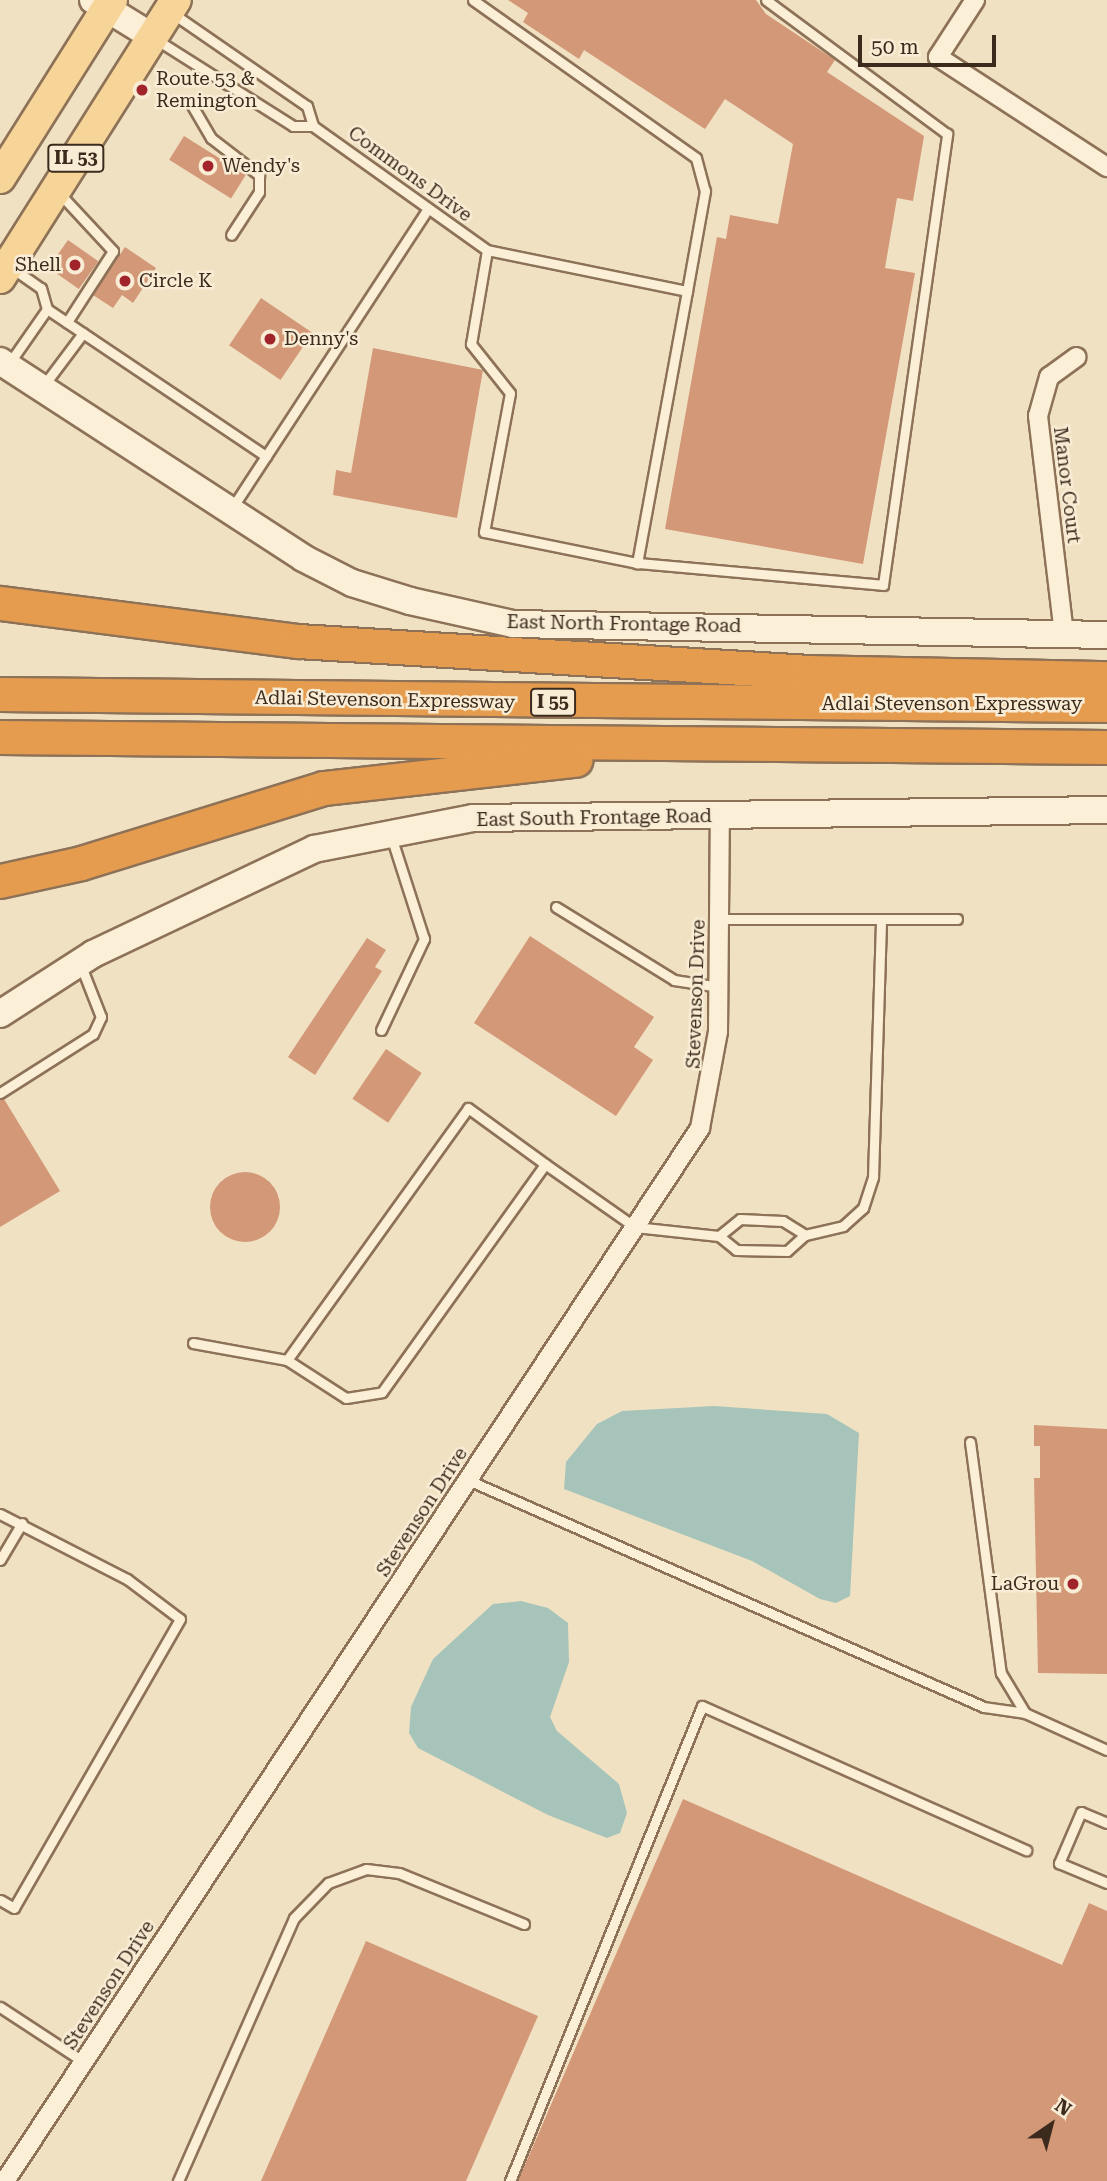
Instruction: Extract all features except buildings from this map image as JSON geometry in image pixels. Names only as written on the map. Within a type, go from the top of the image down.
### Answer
[{"type":"highway","points":[[0,603],[298,640],[809,672],[1107,678]]},
{"type":"highway","name":"Adlai Stevenson Expressway","points":[[0,694],[1107,705]]},
{"type":"highway","name":"I 55","points":[[0,737],[653,747],[1107,747]]},
{"type":"highway","points":[[0,881],[81,863],[324,788],[523,769],[653,747]]},
{"type":"main road","name":"IL 53","points":[[0,178],[104,3]]},
{"type":"main road","name":"IL 53","points":[[4,272],[153,37],[166,4]]},
{"type":"street","points":[[975,0],[938,57],[1107,167]]},
{"type":"street","points":[[104,3],[153,37]]},
{"type":"street","name":"Manor Court","points":[[1065,634],[1038,416],[1049,377],[1077,357]]},
{"type":"street","name":"East North Frontage Road","points":[[4,363],[229,513],[352,583],[513,624],[1107,635]]},
{"type":"street","name":"East South Frontage Road","points":[[0,1014],[79,962],[314,849],[473,818],[1107,810]]},
{"type":"street","name":"Stevenson Drive","points":[[5,2181],[700,1128],[715,1076],[719,987],[720,816]]},
{"type":"lane","points":[[473,0],[696,158],[705,191],[637,563]]},
{"type":"lane","points":[[687,291],[487,250],[471,344],[510,393],[484,533],[637,563],[883,585],[947,134],[766,0]]},
{"type":"lane","name":"Commons Drive","points":[[166,4],[307,106],[313,126]]},
{"type":"lane","name":"Commons Drive","points":[[153,37],[293,126],[313,126],[487,250]]},
{"type":"lane","points":[[190,102],[211,138],[259,175],[259,192],[231,235]]},
{"type":"lane","points":[[56,189],[113,251],[67,322]]},
{"type":"lane","points":[[229,513],[428,208]]},
{"type":"lane","points":[[4,272],[41,288],[47,309],[266,456]]},
{"type":"lane","points":[[4,363],[47,309]]},
{"type":"lane","points":[[41,389],[83,333]]},
{"type":"lane","points":[[381,1030],[424,939],[391,834]]},
{"type":"lane","points":[[556,907],[674,980],[719,987]]},
{"type":"lane","points":[[719,919],[957,919]]},
{"type":"lane","points":[[287,1360],[468,1108],[635,1227],[719,1236],[736,1250],[787,1251],[805,1235],[856,1218],[873,1177],[881,919]]},
{"type":"lane","points":[[0,1093],[93,1034],[101,1017],[79,962]]},
{"type":"lane","points":[[193,1343],[287,1360],[346,1398],[382,1392],[545,1164]]},
{"type":"lane","points":[[719,1236],[740,1219],[783,1221],[805,1235]]},
{"type":"lane","points":[[970,1442],[1002,1673],[1025,1713]]},
{"type":"lane","points":[[468,1480],[984,1707],[1025,1713],[1107,1750]]},
{"type":"lane","points":[[0,1514],[127,1579],[180,1619],[14,1908],[0,1900]]},
{"type":"lane","points":[[0,1560],[22,1523]]},
{"type":"lane","points":[[510,2181],[702,1706],[1026,1850]]},
{"type":"lane","points":[[1107,1824],[1081,1812],[1059,1863],[1107,1883]]},
{"type":"lane","points":[[178,2181],[294,1918],[328,1883],[366,1869],[399,1873],[524,1924]]},
{"type":"lane","points":[[0,2007],[84,2062]]},
{"type":"water","points":[[714,1406],[827,1414],[859,1433],[850,1596],[836,1603],[820,1599],[752,1561],[564,1489],[566,1462],[597,1424],[622,1411]]},
{"type":"water","points":[[521,1601],[548,1608],[568,1623],[569,1662],[550,1717],[557,1731],[619,1784],[627,1813],[620,1833],[607,1838],[548,1815],[418,1748],[409,1733],[411,1707],[433,1659],[493,1604]]},
{"type":"place","name":"Route 53 & Remington","points":[[142,90]]},
{"type":"place","name":"Wendy's","points":[[208,166]]},
{"type":"place","name":"Shell","points":[[75,265]]},
{"type":"place","name":"Circle K","points":[[125,281]]},
{"type":"place","name":"Denny's","points":[[270,339]]},
{"type":"place","name":"LaGrou","points":[[1073,1584]]}]
